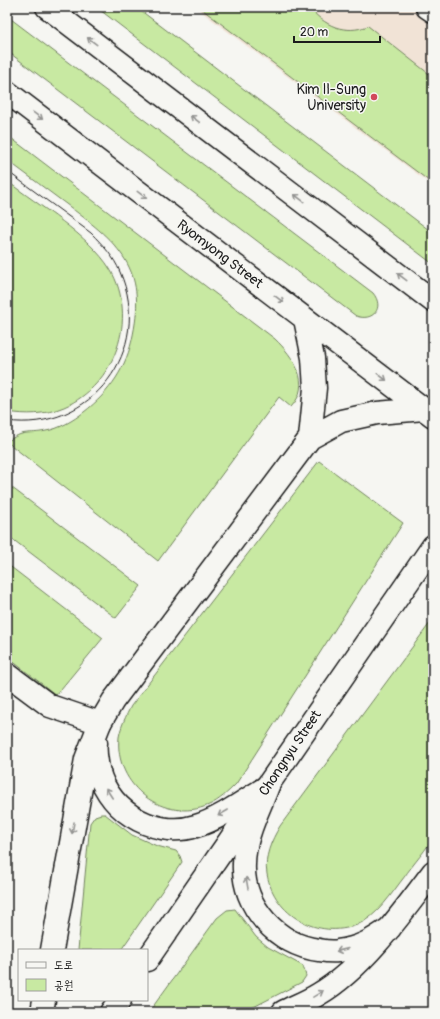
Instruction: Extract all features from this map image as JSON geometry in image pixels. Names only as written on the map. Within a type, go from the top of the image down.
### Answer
[{"type":"main road","points":[[47,7],[433,300]]},
{"type":"main road","points":[[427,7],[433,11]]},
{"type":"main road","name":"Ryomyong Street","points":[[7,92],[428,412]]},
{"type":"main road","points":[[306,319],[313,358],[316,388],[310,438]]},
{"type":"main road","points":[[52,949],[86,759],[100,722],[113,701],[310,438],[341,421],[378,413],[428,412]]},
{"type":"main road","name":"Chongnyu Street","points":[[148,959],[433,546]]},
{"type":"main road","points":[[7,674],[50,706],[100,722]]},
{"type":"main road","points":[[100,722],[96,747],[98,772],[108,794],[125,812],[147,825],[171,829],[196,826],[268,786]]},
{"type":"main road","points":[[268,786],[248,838],[244,865],[248,892],[260,916],[280,935],[306,948],[336,952],[365,945],[390,928]]},
{"type":"main road","points":[[283,1012],[326,989],[353,967],[429,885]]},
{"type":"main road","points":[[42,1012],[44,1001]]},
{"type":"main road","points":[[111,1012],[119,1001]]},
{"type":"shaded area","name":"Kim Il-Sung University","points":[[195,7],[433,7],[433,186]]},
{"type":"green space","points":[[96,7],[136,7],[433,233],[433,264]]},
{"type":"green space","name":"Kim Il-Sung University","points":[[199,7],[309,7],[321,19],[336,27],[351,30],[368,26],[433,77],[433,184]]},
{"type":"green space","points":[[7,16],[373,293],[378,304],[375,312],[368,317],[356,316],[7,51]]},
{"type":"green space","points":[[7,135],[275,339],[294,362],[298,371],[300,389],[297,398],[291,407],[279,397],[158,561],[7,442],[18,435],[51,430],[61,426],[80,415],[102,396],[122,368],[130,347],[136,312],[136,292],[132,275],[125,260],[115,246],[87,220],[7,160]]},
{"type":"green space","points":[[7,181],[77,233],[101,257],[110,269],[118,288],[122,308],[122,328],[117,348],[109,367],[97,383],[82,397],[64,407],[50,412],[21,414],[7,412]]},
{"type":"green space","points":[[319,461],[403,523],[236,784],[227,793],[213,803],[192,810],[175,809],[159,805],[145,796],[133,785],[125,771],[120,755],[119,737],[131,706]]},
{"type":"green space","points":[[7,484],[141,586],[116,618],[7,535]]},
{"type":"green space","points":[[7,564],[103,638],[56,695],[7,657]]},
{"type":"green space","points":[[433,619],[433,837],[425,850],[389,897],[378,910],[365,921],[342,929],[327,929],[313,926],[288,912],[271,889],[267,874],[266,861],[271,843],[280,826]]},
{"type":"green space","points":[[105,814],[132,835],[157,846],[176,851],[182,862],[122,949],[78,949],[90,823],[95,816]]},
{"type":"green space","points":[[235,909],[256,937],[268,947],[303,966],[306,976],[302,982],[244,1012],[149,1012],[217,918],[227,910]]},
{"type":"tram line","points":[[7,171],[91,233],[100,242],[115,261],[120,272],[128,301],[128,330],[121,357],[108,380],[89,400],[65,414],[37,421],[7,421]]},
{"type":"place","name":"Kim Il-Sung University","points":[[374,97]]}]
